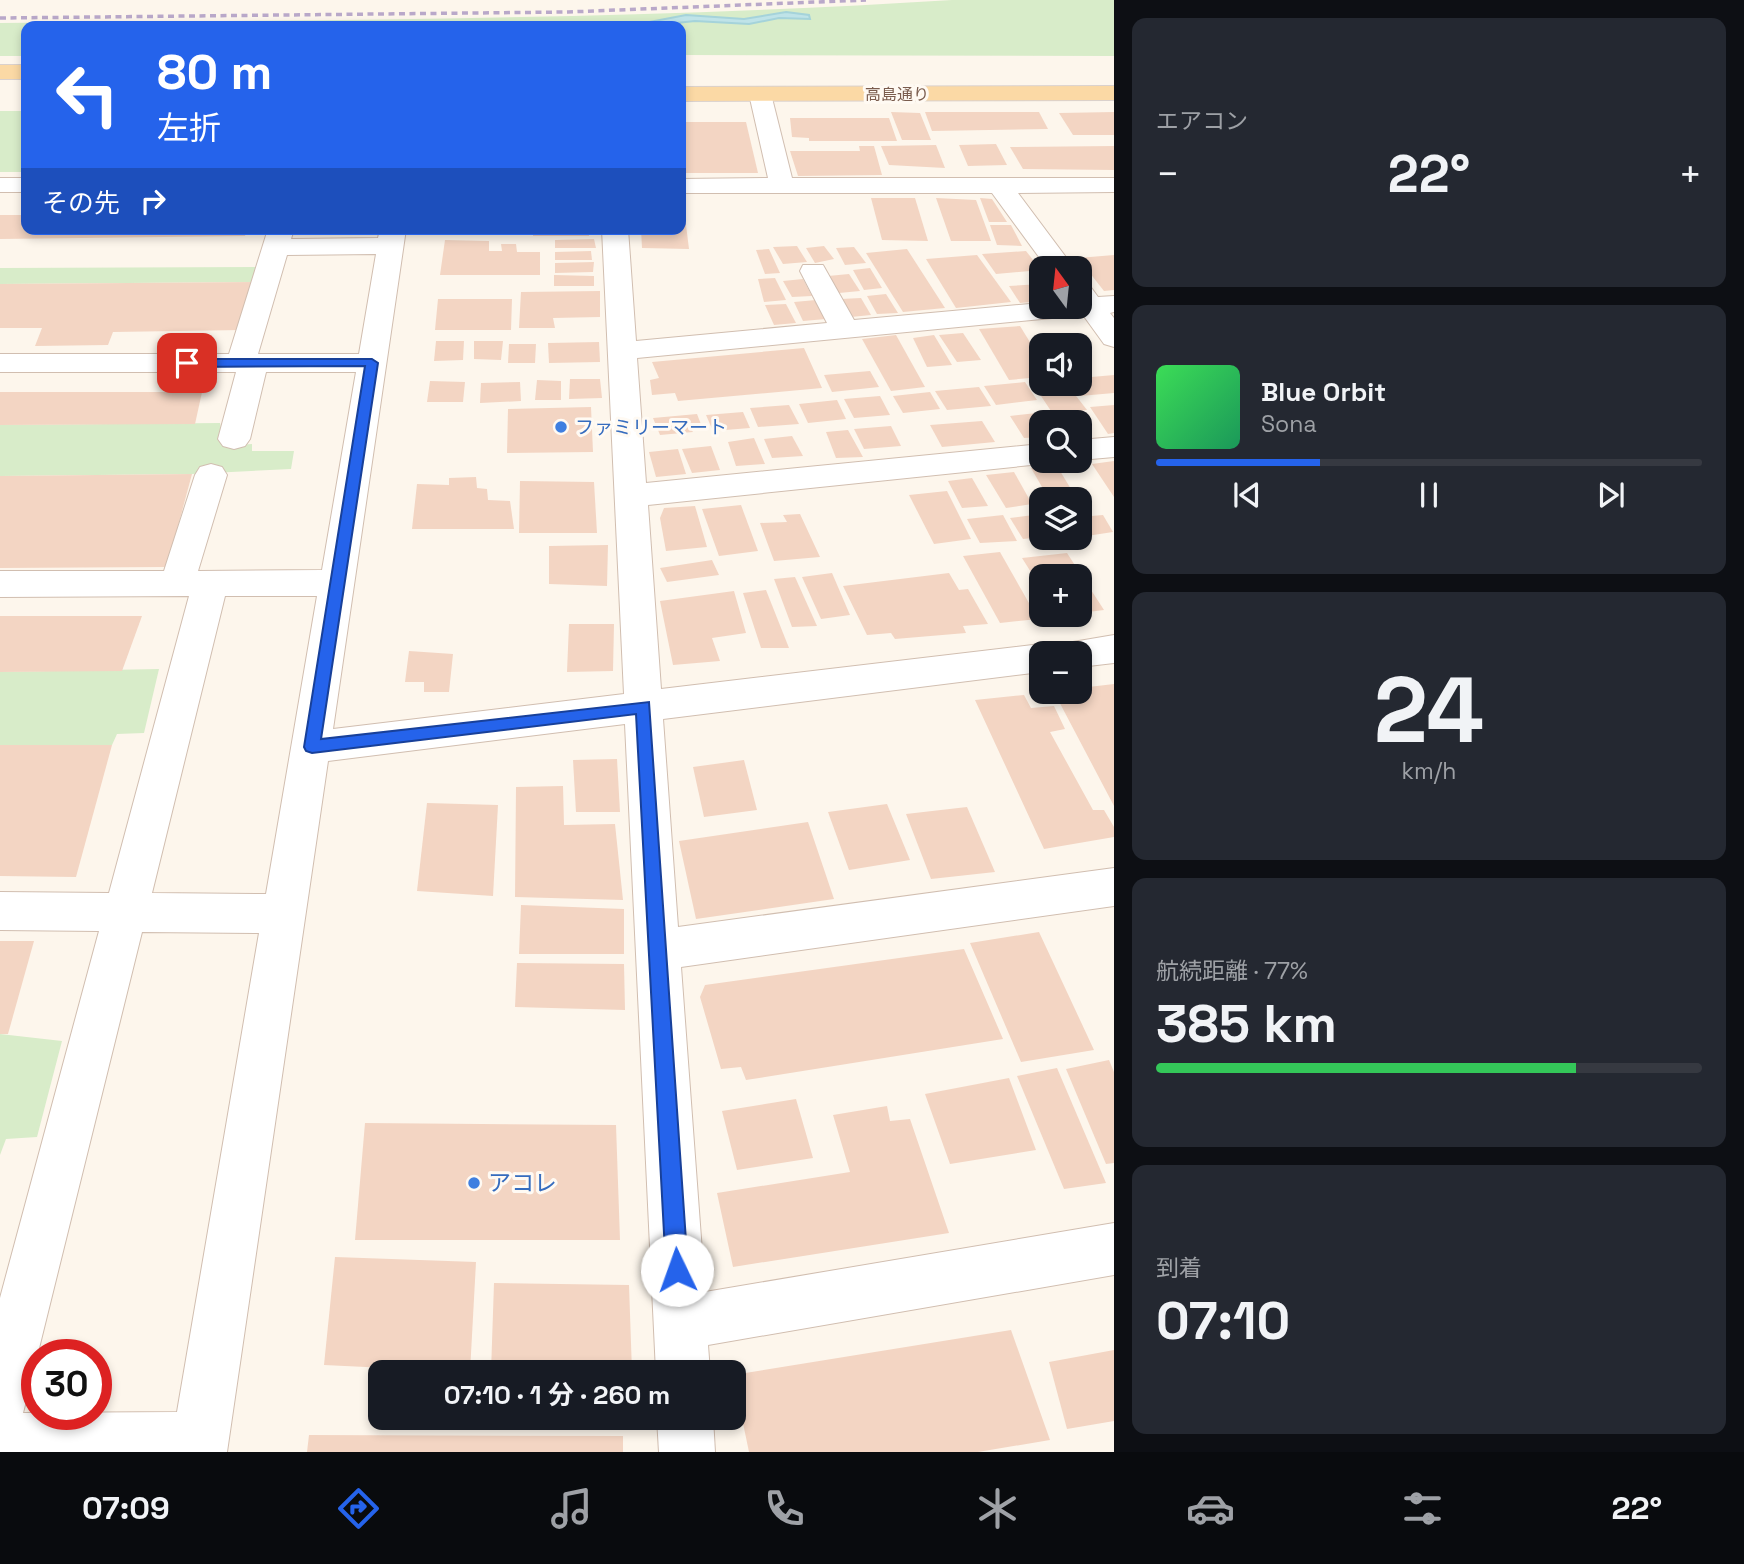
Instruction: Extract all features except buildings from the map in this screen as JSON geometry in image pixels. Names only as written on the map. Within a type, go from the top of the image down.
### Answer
[{"type":"main road","points":[[0,72],[21,72]]},
{"type":"main road","name":"高島通り","points":[[918,72],[1114,72]]},
{"type":"main road","name":"高島通り","points":[[686,94],[1114,93]]},
{"type":"street","points":[[760,94],[782,186]]},
{"type":"street","points":[[0,185],[21,185]]},
{"type":"street","points":[[999,185],[1052,256]]},
{"type":"street","points":[[686,186],[1114,185]]},
{"type":"street","points":[[615,235],[681,1348],[1114,1250]]},
{"type":"street","points":[[0,1442],[200,1446],[391,238],[278,238],[247,363],[234,439]]},
{"type":"street","points":[[813,271],[845,330]]},
{"type":"street","points":[[622,351],[845,330],[1095,301],[1114,338]]},
{"type":"street","points":[[0,363],[372,363]]},
{"type":"street","points":[[1092,449],[1114,447]]},
{"type":"street","points":[[631,496],[1029,455]]},
{"type":"street","points":[[0,1401],[126,912],[194,584],[211,475]]},
{"type":"street","points":[[0,584],[338,583]]},
{"type":"street","points":[[1092,652],[1114,649]]},
{"type":"street","points":[[312,747],[1029,659]]},
{"type":"street","points":[[659,950],[1114,887]]},
{"type":"street","points":[[0,911],[285,914]]},
{"type":"street","points":[[686,1430],[687,1452]]},
{"type":"green space","points":[[952,0],[1114,0],[1114,56],[686,55],[686,21],[238,21],[595,15]]},
{"type":"green space","points":[[0,23],[21,23],[21,56],[0,56]]},
{"type":"green space","points":[[0,111],[21,111],[21,172],[0,172]]},
{"type":"green space","points":[[258,267],[255,282],[0,284],[0,268]]},
{"type":"green space","points":[[220,423],[224,446],[252,444],[252,451],[294,451],[291,469],[192,474],[0,476],[0,425]]},
{"type":"green space","points":[[159,669],[144,733],[117,734],[112,745],[0,745],[0,672]]},
{"type":"green space","points":[[0,1034],[62,1041],[37,1137],[6,1139],[0,1155]]},
{"type":"water","points":[[786,12],[809,15],[810,19],[779,18],[749,24],[654,21],[686,15],[744,19]]},
{"type":"railway","points":[[0,18],[568,12],[866,0]]},
{"type":"place","name":"ファミリーマート","points":[[561,427]]},
{"type":"place","name":"アコレ","points":[[474,1183]]},
{"type":"route","points":[[187,363],[372,363],[312,747],[643,707],[677,1270]]}]
